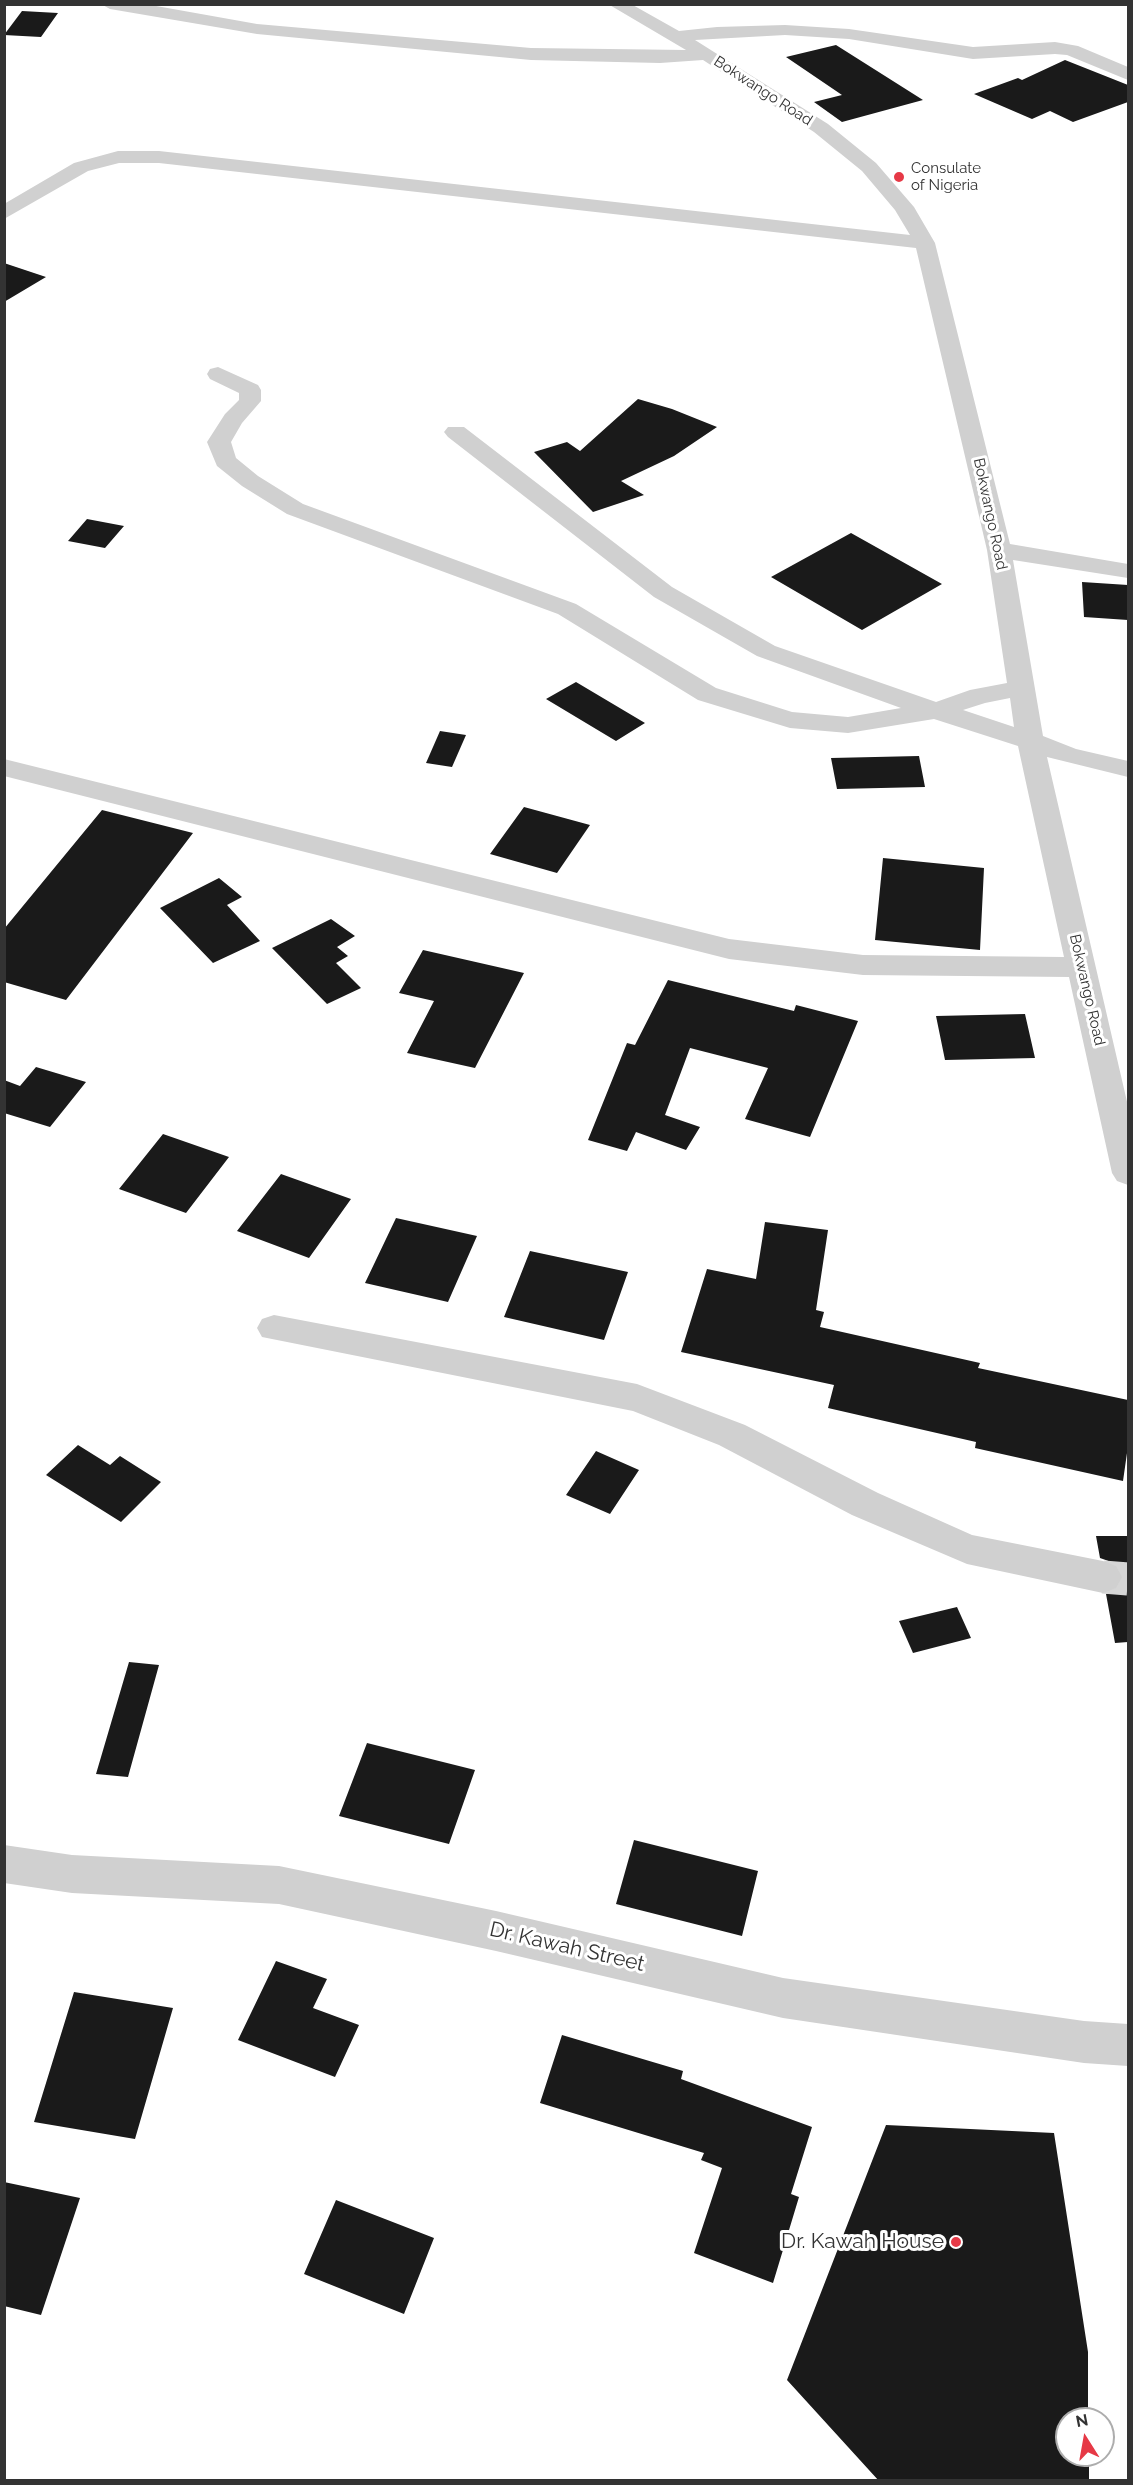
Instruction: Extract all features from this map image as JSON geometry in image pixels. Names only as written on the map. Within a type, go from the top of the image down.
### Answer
[{"type":"street","points":[[110,4],[257,29],[531,54],[660,57],[707,54]]},
{"type":"street","name":"Bokwango Road","points":[[617,4],[707,54],[821,128],[869,167],[904,207],[925,243],[999,550],[1030,741],[1128,1173]]},
{"type":"street","points":[[676,37],[717,32],[785,30],[849,34],[974,52],[1055,48],[1071,50],[1128,74]]},
{"type":"street","points":[[4,213],[81,167],[118,158],[159,157],[925,243]]},
{"type":"street","points":[[218,374],[250,390],[250,401],[233,419],[219,441],[225,461],[250,481],[295,509],[567,609],[707,694],[790,720],[848,725],[938,710],[979,696],[1022,688]]},
{"type":"street","points":[[456,432],[663,592],[766,651],[863,687],[938,710],[1069,756],[1128,769]]},
{"type":"street","points":[[999,550],[1128,571]]},
{"type":"street","points":[[4,767],[729,950],[863,965],[1082,967]]},
{"type":"street","points":[[274,1328],[637,1398],[732,1435],[865,1504],[966,1549],[1103,1577]]},
{"type":"street","name":"Dr. Kawah Street","points":[[4,1864],[72,1874],[279,1885],[496,1930],[783,1998],[1084,2042],[1128,2045]]},
{"type":"building","points":[[22,11],[58,13],[41,37],[4,35]]},
{"type":"building","points":[[836,45],[923,100],[842,122],[814,102],[842,95],[786,57]]},
{"type":"building","points":[[1065,60],[1128,85],[1128,102],[1073,122],[1050,111],[1032,119],[974,94],[1018,78],[1022,80]]},
{"type":"building","points":[[4,263],[46,277],[4,302]]},
{"type":"building","points":[[638,399],[672,409],[717,427],[674,456],[621,481],[644,495],[593,512],[534,452],[567,442],[580,451]]},
{"type":"building","points":[[87,519],[124,526],[105,548],[68,541]]},
{"type":"building","points":[[851,533],[942,584],[862,630],[771,577]]},
{"type":"building","points":[[1082,582],[1128,585],[1128,620],[1084,617]]},
{"type":"building","points":[[576,682],[645,723],[616,741],[546,699]]},
{"type":"building","points":[[440,731],[466,735],[452,767],[426,763]]},
{"type":"building","points":[[919,756],[925,787],[837,789],[831,758]]},
{"type":"building","points":[[524,807],[590,825],[557,873],[490,854]]},
{"type":"building","points":[[102,810],[193,833],[66,1000],[4,982],[4,929]]},
{"type":"building","points":[[883,858],[984,868],[980,950],[875,940]]},
{"type":"building","points":[[219,878],[242,897],[227,905],[260,941],[213,963],[160,908]]},
{"type":"building","points":[[331,919],[355,936],[337,947],[348,956],[336,963],[361,988],[327,1004],[272,948]]},
{"type":"building","points":[[423,950],[524,973],[475,1068],[407,1053],[434,1001],[399,993]]},
{"type":"building","points":[[668,980],[794,1011],[796,1005],[858,1021],[810,1137],[745,1119],[768,1068],[690,1048],[665,1115],[700,1127],[686,1150],[636,1132],[627,1151],[588,1140],[627,1043],[635,1045]]},
{"type":"building","points":[[1025,1014],[1035,1058],[945,1060],[936,1016]]},
{"type":"building","points":[[36,1067],[86,1082],[50,1127],[4,1113],[4,1080],[20,1086]]},
{"type":"building","points":[[163,1134],[229,1157],[186,1213],[119,1189]]},
{"type":"building","points":[[281,1174],[351,1199],[309,1258],[237,1231]]},
{"type":"building","points":[[396,1218],[477,1236],[448,1302],[365,1283]]},
{"type":"building","points":[[765,1222],[828,1230],[816,1310],[824,1312],[820,1327],[980,1363],[978,1368],[1128,1400],[1128,1446],[1123,1481],[975,1448],[976,1442],[828,1408],[834,1385],[681,1352],[707,1269],[756,1279]]},
{"type":"building","points":[[530,1251],[628,1272],[604,1340],[504,1317]]},
{"type":"building","points":[[78,1445],[110,1465],[120,1456],[161,1482],[121,1522],[46,1475]]},
{"type":"building","points":[[596,1451],[639,1470],[610,1514],[566,1495]]},
{"type":"building","points":[[1096,1536],[1128,1536],[1128,1642],[1115,1643],[1106,1594],[1118,1589],[1124,1576],[1117,1564],[1100,1558]]},
{"type":"building","points":[[957,1607],[971,1638],[913,1653],[899,1621]]},
{"type":"building","points":[[129,1662],[159,1665],[128,1777],[96,1774]]},
{"type":"building","points":[[367,1743],[475,1770],[449,1844],[339,1816]]},
{"type":"building","points":[[634,1840],[758,1871],[742,1936],[616,1904]]},
{"type":"building","points":[[276,1961],[327,1979],[313,2008],[359,2025],[335,2077],[238,2040]]},
{"type":"building","points":[[74,1992],[173,2008],[135,2139],[34,2122]]},
{"type":"building","points":[[562,2035],[683,2071],[681,2079],[812,2127],[791,2194],[799,2197],[773,2283],[694,2253],[722,2168],[701,2160],[704,2153],[540,2103]]},
{"type":"building","name":"Dr. Kawah House","points":[[886,2125],[1054,2133],[1088,2352],[1088,2407],[1055,2407],[1055,2467],[1089,2467],[1089,2481],[879,2481],[787,2380]]},
{"type":"building","points":[[4,2182],[80,2198],[41,2315],[4,2306]]},
{"type":"building","points":[[336,2200],[434,2238],[404,2314],[304,2274]]},
{"type":"tunnel","points":[[1103,1577],[1128,1579]]},
{"type":"place","name":"Consulate of Nigeria","points":[[899,177]]},
{"type":"place","name":"Dr. Kawah House","points":[[956,2242]]}]
